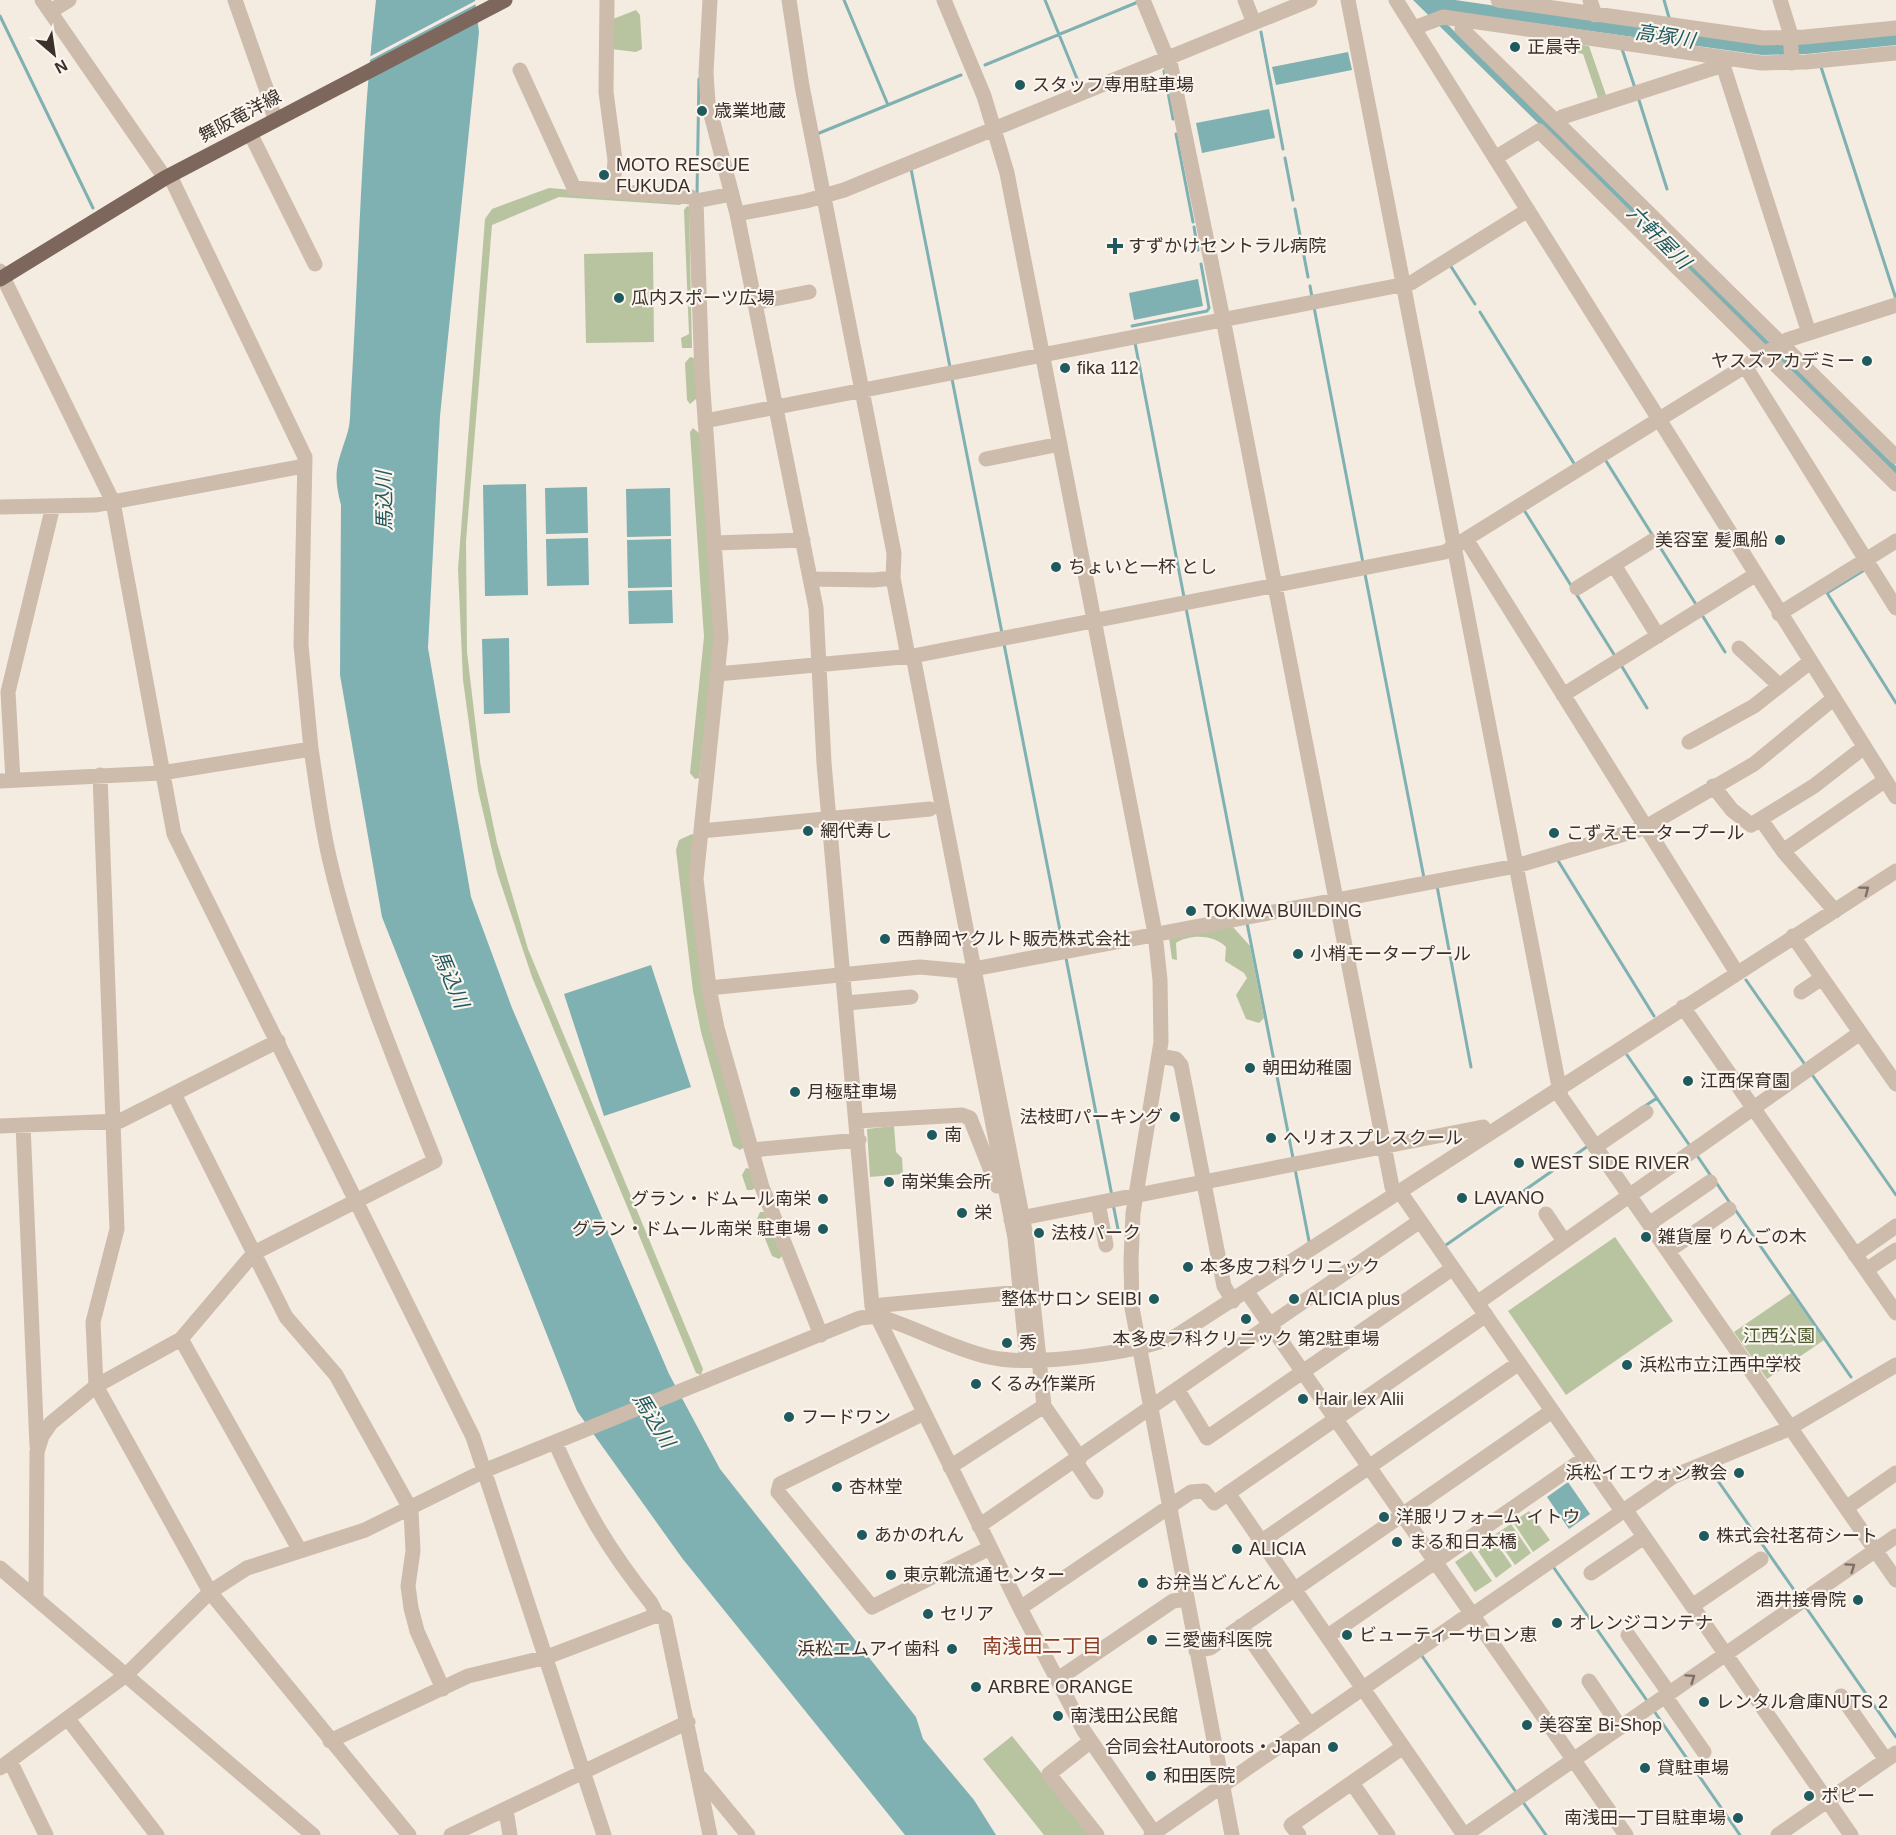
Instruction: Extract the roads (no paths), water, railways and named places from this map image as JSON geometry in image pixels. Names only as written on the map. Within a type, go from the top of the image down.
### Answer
[{"type":"main road","name":"舞阪竜洋線","points":[[1,276],[167,177],[505,0]]},
{"type":"street","points":[[37,1452],[42,1436],[51,1423],[96,1386],[181,1339],[254,1253],[435,1161],[374,1010],[329,860],[311,749],[301,645],[305,457],[167,177],[47,5],[69,0]]},
{"type":"street","points":[[234,0],[267,91],[274,120]]},
{"type":"street","points":[[607,0],[606,92],[615,160],[613,191]]},
{"type":"street","points":[[710,0],[706,88],[737,214],[816,608],[829,819],[874,1311],[1020,1608],[1091,1741],[1153,1834],[1623,1510],[1690,1467],[1790,1427],[1896,1365]]},
{"type":"street","points":[[789,0],[802,86],[894,553],[893,578],[911,656],[1007,1197],[1017,1219],[1020,1292],[1033,1360],[1044,1406],[1096,1492]]},
{"type":"street","points":[[944,0],[995,128],[1010,186],[1155,933],[1161,996],[1159,1056],[1137,1196],[1131,1276],[1139,1349],[1150,1410],[1232,1835]]},
{"type":"street","points":[[1143,0],[1168,57],[1223,320],[1392,1187],[1420,1221],[1551,1412],[1644,1537],[1851,1835]]},
{"type":"street","points":[[1245,0],[1254,23]]},
{"type":"street","points":[[737,214],[824,196],[1310,0]]},
{"type":"street","points":[[1348,0],[1403,285],[1460,543],[1516,866],[1561,1097],[1896,1580]]},
{"type":"street","points":[[1396,0],[1863,748],[1896,797]]},
{"type":"street","points":[[1498,0],[1593,7],[1742,36],[1790,40],[1896,28]]},
{"type":"street","points":[[1780,0],[1790,40],[1791,61]]},
{"type":"street","points":[[1414,28],[1430,21],[1447,18],[1723,62],[1791,61],[1896,53]]},
{"type":"street","points":[[1463,20],[1462,29],[1557,123],[1773,349],[1896,484]]},
{"type":"street","points":[[1557,123],[1562,117],[1723,62]]},
{"type":"street","points":[[1723,62],[1809,333]]},
{"type":"street","points":[[520,70],[574,188],[691,197],[696,201],[705,421],[721,638],[696,879],[709,988],[717,1028],[762,1187],[821,1335]]},
{"type":"street","points":[[1495,158],[1539,131],[1773,349],[1896,457]]},
{"type":"street","points":[[250,133],[315,264]]},
{"type":"street","points":[[696,201],[732,194]]},
{"type":"street","points":[[705,421],[1411,283],[1527,210]]},
{"type":"street","points":[[1,276],[112,501],[174,834],[358,1201],[473,1437],[486,1470],[604,1835]]},
{"type":"street","points":[[754,303],[809,292]]},
{"type":"street","points":[[717,674],[911,656],[1444,552],[1773,349],[1809,333],[1896,305]]},
{"type":"street","points":[[1745,366],[1896,608]]},
{"type":"street","points":[[986,459],[1060,444]]},
{"type":"street","points":[[0,507],[96,505],[304,466]]},
{"type":"street","points":[[53,506],[8,692],[6,780],[162,773],[311,749]]},
{"type":"street","points":[[715,543],[803,540]]},
{"type":"street","points":[[1577,588],[1652,541]]},
{"type":"street","points":[[1779,614],[1896,541]]},
{"type":"street","points":[[1460,543],[1563,695],[1737,973]]},
{"type":"street","points":[[1614,565],[1659,636]]},
{"type":"street","points":[[1563,695],[1755,575]]},
{"type":"street","points":[[811,579],[893,578]]},
{"type":"street","points":[[1739,648],[1780,686]]},
{"type":"street","points":[[1689,742],[1747,711],[1810,662]]},
{"type":"street","points":[[709,988],[920,967],[968,970],[1516,866],[1646,827],[1764,756],[1833,699]]},
{"type":"street","points":[[1713,786],[1744,822],[1751,825],[1762,821],[1863,748]]},
{"type":"street","points":[[100,775],[117,1230],[111,1263],[93,1322],[96,1386],[210,1592],[409,1835]]},
{"type":"street","points":[[1783,851],[1884,781]]},
{"type":"street","points":[[701,831],[930,809]]},
{"type":"street","points":[[1762,821],[1783,851],[1835,911]]},
{"type":"street","points":[[874,1311],[980,1354],[1033,1360],[1139,1349],[1176,1336],[1896,871]]},
{"type":"street","points":[[1793,936],[1896,1084]]},
{"type":"street","points":[[968,970],[1017,1219],[1033,1360]]},
{"type":"street","points":[[1801,992],[1822,978]]},
{"type":"street","points":[[847,1003],[910,997]]},
{"type":"street","points":[[1683,1007],[1896,1313]]},
{"type":"street","points":[[1020,1608],[1195,1490],[1204,1491],[1214,1503],[1335,1419],[1482,1312],[1564,1240],[1860,1034]]},
{"type":"street","points":[[0,1126],[120,1121],[278,1041]]},
{"type":"street","points":[[1159,1056],[1176,1059],[1181,1065],[1224,1286],[1233,1301]]},
{"type":"street","points":[[174,1094],[286,1317],[336,1375],[411,1510],[413,1551],[408,1586],[411,1608],[417,1631],[443,1689]]},
{"type":"street","points":[[1595,1147],[1646,1112]]},
{"type":"street","points":[[858,1121],[962,1115],[970,1118],[1002,1198],[1007,1197]]},
{"type":"street","points":[[23,1125],[37,1452],[36,1598]]},
{"type":"street","points":[[1017,1219],[1483,1127],[1488,1135]]},
{"type":"street","points":[[752,1150],[859,1140]]},
{"type":"street","points":[[1649,1224],[1710,1182]]},
{"type":"street","points":[[1098,1203],[1106,1245]]},
{"type":"street","points":[[1668,1251],[1729,1209]]},
{"type":"street","points":[[1546,1214],[1564,1240]]},
{"type":"street","points":[[980,1526],[1420,1221]]},
{"type":"street","points":[[1855,1255],[1896,1226]]},
{"type":"street","points":[[1866,1270],[1896,1250]]},
{"type":"street","points":[[1178,1389],[1206,1438],[1453,1268]]},
{"type":"street","points":[[46,1835],[5,1764],[126,1675],[210,1592],[247,1568],[365,1530],[411,1510],[486,1470],[821,1335],[874,1311],[1020,1292]]},
{"type":"street","points":[[1247,1292],[1574,1760],[1622,1833]]},
{"type":"street","points":[[181,1339],[299,1550]]},
{"type":"street","points":[[1262,1541],[1518,1364]]},
{"type":"street","points":[[950,1467],[1044,1406]]},
{"type":"street","points":[[1196,1651],[1210,1648],[1551,1412]]},
{"type":"street","points":[[924,1413],[780,1484],[778,1492],[872,1607],[990,1548]]},
{"type":"street","points":[[555,1442],[576,1490],[598,1531],[651,1603],[657,1616]]},
{"type":"street","points":[[1328,1636],[1585,1458]]},
{"type":"street","points":[[1846,1508],[1896,1473]]},
{"type":"street","points":[[1228,1493],[1465,1835],[1896,1536]]},
{"type":"street","points":[[1591,1573],[1644,1537]]},
{"type":"street","points":[[1692,1606],[1761,1559]]},
{"type":"street","points":[[0,1568],[313,1835]]},
{"type":"street","points":[[1058,1679],[1173,1601],[1186,1599]]},
{"type":"street","points":[[330,1741],[468,1676],[547,1657],[657,1616],[665,1619],[710,1835]]},
{"type":"street","points":[[1241,1626],[1310,1725]]},
{"type":"street","points":[[1628,1635],[1704,1752]]},
{"type":"street","points":[[1589,1682],[1620,1727]]},
{"type":"street","points":[[1779,1834],[1891,1756],[1841,1696]]},
{"type":"street","points":[[68,1719],[157,1835]]},
{"type":"street","points":[[451,1835],[688,1722]]},
{"type":"street","points":[[1091,1741],[1049,1774],[1097,1835]]},
{"type":"street","points":[[1299,1835],[1292,1825],[1403,1747]]},
{"type":"street","points":[[699,1776],[748,1835]]},
{"type":"street","points":[[1352,1783],[1389,1835]]},
{"type":"street","points":[[506,1810],[510,1835]]},
{"type":"water","name":"馬込川","points":[[376,0],[475,0],[479,32],[440,416],[428,648],[471,897],[512,1008],[669,1374],[720,1469],[916,1717],[923,1739],[974,1800],[996,1835],[905,1835],[682,1558],[577,1411],[382,917],[340,675],[341,505],[337,483],[339,460],[350,418],[364,148]]},
{"type":"water","points":[[1413,0],[1455,0],[1762,44],[1896,34],[1896,45],[1806,54],[1762,55],[1440,10],[1447,24],[1896,466],[1896,475]]},
{"type":"water","points":[[1348,52],[1352,70],[1276,85],[1272,67]]},
{"type":"water","points":[[1269,109],[1275,138],[1202,153],[1196,123]]},
{"type":"water","points":[[1198,279],[1203,306],[1134,320],[1129,293]]},
{"type":"water","points":[[526,484],[528,595],[485,596],[483,485]]},
{"type":"water","points":[[587,487],[588,533],[546,534],[545,488]]},
{"type":"water","points":[[670,488],[671,536],[627,537],[626,489]]},
{"type":"water","points":[[588,538],[589,585],[547,586],[546,539]]},
{"type":"water","points":[[671,539],[672,587],[628,588],[627,540]]},
{"type":"water","points":[[672,590],[673,623],[629,624],[628,591]]},
{"type":"water","points":[[509,638],[510,713],[484,714],[482,639]]},
{"type":"water","points":[[651,965],[691,1087],[604,1116],[564,994]]},
{"type":"water","points":[[1568,1482],[1590,1514],[1569,1529],[1547,1497]]},
{"type":"waterway","points":[[844,0],[888,105]]},
{"type":"waterway","points":[[1045,0],[1080,86]]},
{"type":"waterway","name":"高塚川","points":[[1664,0],[1670,21]]},
{"type":"waterway","points":[[985,65],[1138,2]]},
{"type":"waterway","points":[[0,16],[93,208]]},
{"type":"waterway","points":[[1261,32],[1283,149]]},
{"type":"waterway","points":[[1622,49],[1635,88]]},
{"type":"waterway","points":[[1821,67],[1896,299]]},
{"type":"waterway","points":[[1164,71],[1173,119]]},
{"type":"waterway","points":[[817,134],[961,75]]},
{"type":"waterway","points":[[697,194],[699,79]]},
{"type":"waterway","points":[[1638,97],[1667,189]]},
{"type":"waterway","points":[[1176,134],[1193,222]]},
{"type":"waterway","points":[[1285,158],[1293,200]]},
{"type":"waterway","points":[[911,169],[950,367]]},
{"type":"waterway","points":[[1295,209],[1308,277]]},
{"type":"waterway","points":[[1194,227],[1198,250]]},
{"type":"waterway","points":[[1132,326],[1207,311],[1209,308],[1201,264]]},
{"type":"waterway","points":[[1450,265],[1475,304]]},
{"type":"waterway","points":[[1310,286],[1312,297]]},
{"type":"waterway","points":[[1314,307],[1363,563]]},
{"type":"waterway","points":[[1480,312],[1575,465]]},
{"type":"waterway","points":[[1135,343],[1184,597]]},
{"type":"waterway","points":[[952,379],[1002,633]]},
{"type":"waterway","points":[[1606,461],[1653,536]]},
{"type":"waterway","points":[[1524,510],[1572,587]]},
{"type":"waterway","points":[[1658,544],[1697,606]]},
{"type":"waterway","points":[[1866,569],[1827,593],[1896,703]]},
{"type":"waterway","points":[[1365,574],[1424,878]]},
{"type":"waterway","points":[[1575,592],[1615,656]]},
{"type":"waterway","points":[[1186,608],[1245,912]]},
{"type":"waterway","points":[[1702,615],[1725,652]]},
{"type":"waterway","points":[[1004,644],[1063,946]]},
{"type":"waterway","points":[[1621,665],[1647,708]]},
{"type":"waterway","points":[[1557,859],[1654,1016]]},
{"type":"waterway","points":[[1437,886],[1471,1067]]},
{"type":"waterway","points":[[1247,923],[1293,1158]]},
{"type":"waterway","points":[[1066,958],[1112,1196]]},
{"type":"waterway","points":[[1746,980],[1806,1066]]},
{"type":"waterway","points":[[1627,1055],[1690,1146]]},
{"type":"waterway","points":[[1813,1076],[1896,1195]]},
{"type":"waterway","points":[[1645,1106],[1657,1098]]},
{"type":"waterway","points":[[1446,1245],[1588,1146]]},
{"type":"waterway","points":[[1696,1154],[1711,1176]]},
{"type":"waterway","points":[[1295,1169],[1309,1241]]},
{"type":"waterway","points":[[1715,1181],[1730,1203]]},
{"type":"waterway","points":[[1113,1204],[1118,1229]]},
{"type":"waterway","points":[[1734,1208],[1851,1377]]},
{"type":"waterway","points":[[1709,1468],[1799,1597]]},
{"type":"waterway","points":[[1554,1568],[1648,1702]]},
{"type":"waterway","points":[[1805,1606],[1896,1737]]},
{"type":"waterway","points":[[1422,1656],[1516,1792]]},
{"type":"waterway","points":[[1654,1711],[1740,1835]]},
{"type":"waterway","points":[[1523,1802],[1546,1835]]},
{"type":"place","name":"正晨寺","points":[[1515,47]]},
{"type":"place","name":"スタッフ専用駐車場","points":[[1020,85]]},
{"type":"place","name":"歳業地蔵","points":[[702,111]]},
{"type":"place","name":"MOTO RESCUE FUKUDA","points":[[604,175]]},
{"type":"place","name":"すずかけセントラル病院","points":[[1115,246]]},
{"type":"place","name":"瓜内スポーツ広場","points":[[619,298]]},
{"type":"place","name":"ヤスズアカデミー","points":[[1867,361]]},
{"type":"place","name":"fika 112","points":[[1065,368]]},
{"type":"place","name":"美容室 髪風船","points":[[1780,540]]},
{"type":"place","name":"ちょいと一杯 とし","points":[[1056,567]]},
{"type":"place","name":"網代寿し","points":[[808,831]]},
{"type":"place","name":"こずえモータープール","points":[[1554,833]]},
{"type":"place","name":"TOKIWA BUILDING","points":[[1191,911]]},
{"type":"place","name":"西静岡ヤクルト販売株式会社","points":[[885,939]]},
{"type":"place","name":"小梢モータープール","points":[[1298,954]]},
{"type":"place","name":"朝田幼稚園","points":[[1250,1068]]},
{"type":"place","name":"江西保育園","points":[[1688,1081]]},
{"type":"place","name":"月極駐車場","points":[[795,1092]]},
{"type":"place","name":"法枝町パーキング","points":[[1175,1117]]},
{"type":"place","name":"南","points":[[932,1135]]},
{"type":"place","name":"ヘリオスプレスクール","points":[[1271,1138]]},
{"type":"place","name":"WEST SIDE RIVER","points":[[1519,1163]]},
{"type":"place","name":"南栄集会所","points":[[889,1182]]},
{"type":"place","name":"LAVANO","points":[[1462,1198]]},
{"type":"place","name":"グラン・ドムール南栄","points":[[823,1199]]},
{"type":"place","name":"栄","points":[[962,1213]]},
{"type":"place","name":"グラン・ドムール南栄 駐車場","points":[[823,1229]]},
{"type":"place","name":"法枝パーク","points":[[1039,1233]]},
{"type":"place","name":"雑貨屋 りんごの木","points":[[1646,1237]]},
{"type":"place","name":"本多皮フ科クリニック","points":[[1188,1267]]},
{"type":"place","name":"整体サロン SEIBI","points":[[1154,1299]]},
{"type":"place","name":"ALICIA plus","points":[[1294,1299]]},
{"type":"place","name":"本多皮フ科クリニック 第2駐車場","points":[[1246,1319]]},
{"type":"place","name":"秀","points":[[1007,1343]]},
{"type":"place","name":"浜松市立江西中学校","points":[[1627,1365]]},
{"type":"place","name":"くるみ作業所","points":[[976,1384]]},
{"type":"place","name":"Hair lex Alii","points":[[1303,1399]]},
{"type":"place","name":"フードワン","points":[[789,1417]]},
{"type":"place","name":"浜松イエウォン教会","points":[[1739,1473]]},
{"type":"place","name":"杏林堂","points":[[837,1487]]},
{"type":"place","name":"洋服リフォーム イトウ","points":[[1384,1517]]},
{"type":"place","name":"あかのれん","points":[[862,1535]]},
{"type":"place","name":"株式会社茗荷シート","points":[[1704,1536]]},
{"type":"place","name":"まる和日本橋","points":[[1397,1542]]},
{"type":"place","name":"ALICIA","points":[[1237,1549]]},
{"type":"place","name":"東京靴流通センター","points":[[891,1575]]},
{"type":"place","name":"お弁当どんどん","points":[[1143,1583]]},
{"type":"place","name":"酒井接骨院","points":[[1858,1600]]},
{"type":"place","name":"セリア","points":[[928,1614]]},
{"type":"place","name":"オレンジコンテナ","points":[[1557,1623]]},
{"type":"place","name":"ビューティーサロン恵","points":[[1347,1635]]},
{"type":"place","name":"三愛歯科医院","points":[[1152,1640]]},
{"type":"place","name":"浜松エムアイ歯科","points":[[952,1649]]},
{"type":"place","name":"ARBRE ORANGE","points":[[976,1687]]},
{"type":"place","name":"レンタル倉庫NUTS 2","points":[[1704,1702]]},
{"type":"place","name":"南浅田公民館","points":[[1058,1716]]},
{"type":"place","name":"美容室 Bi-Shop","points":[[1527,1725]]},
{"type":"place","name":"合同会社Autoroots・Japan","points":[[1333,1747]]},
{"type":"place","name":"貸駐車場","points":[[1645,1768]]},
{"type":"place","name":"和田医院","points":[[1151,1776]]},
{"type":"place","name":"ポピー","points":[[1809,1796]]},
{"type":"place","name":"南浅田一丁目駐車場","points":[[1738,1818]]},
{"type":"district","name":"南浅田二丁目","points":[[1042,1646]]},
{"type":"water label","name":"六軒屋川","points":[[1659,237]]},
{"type":"park label","name":"江西公園","points":[[1779,1336]]}]
